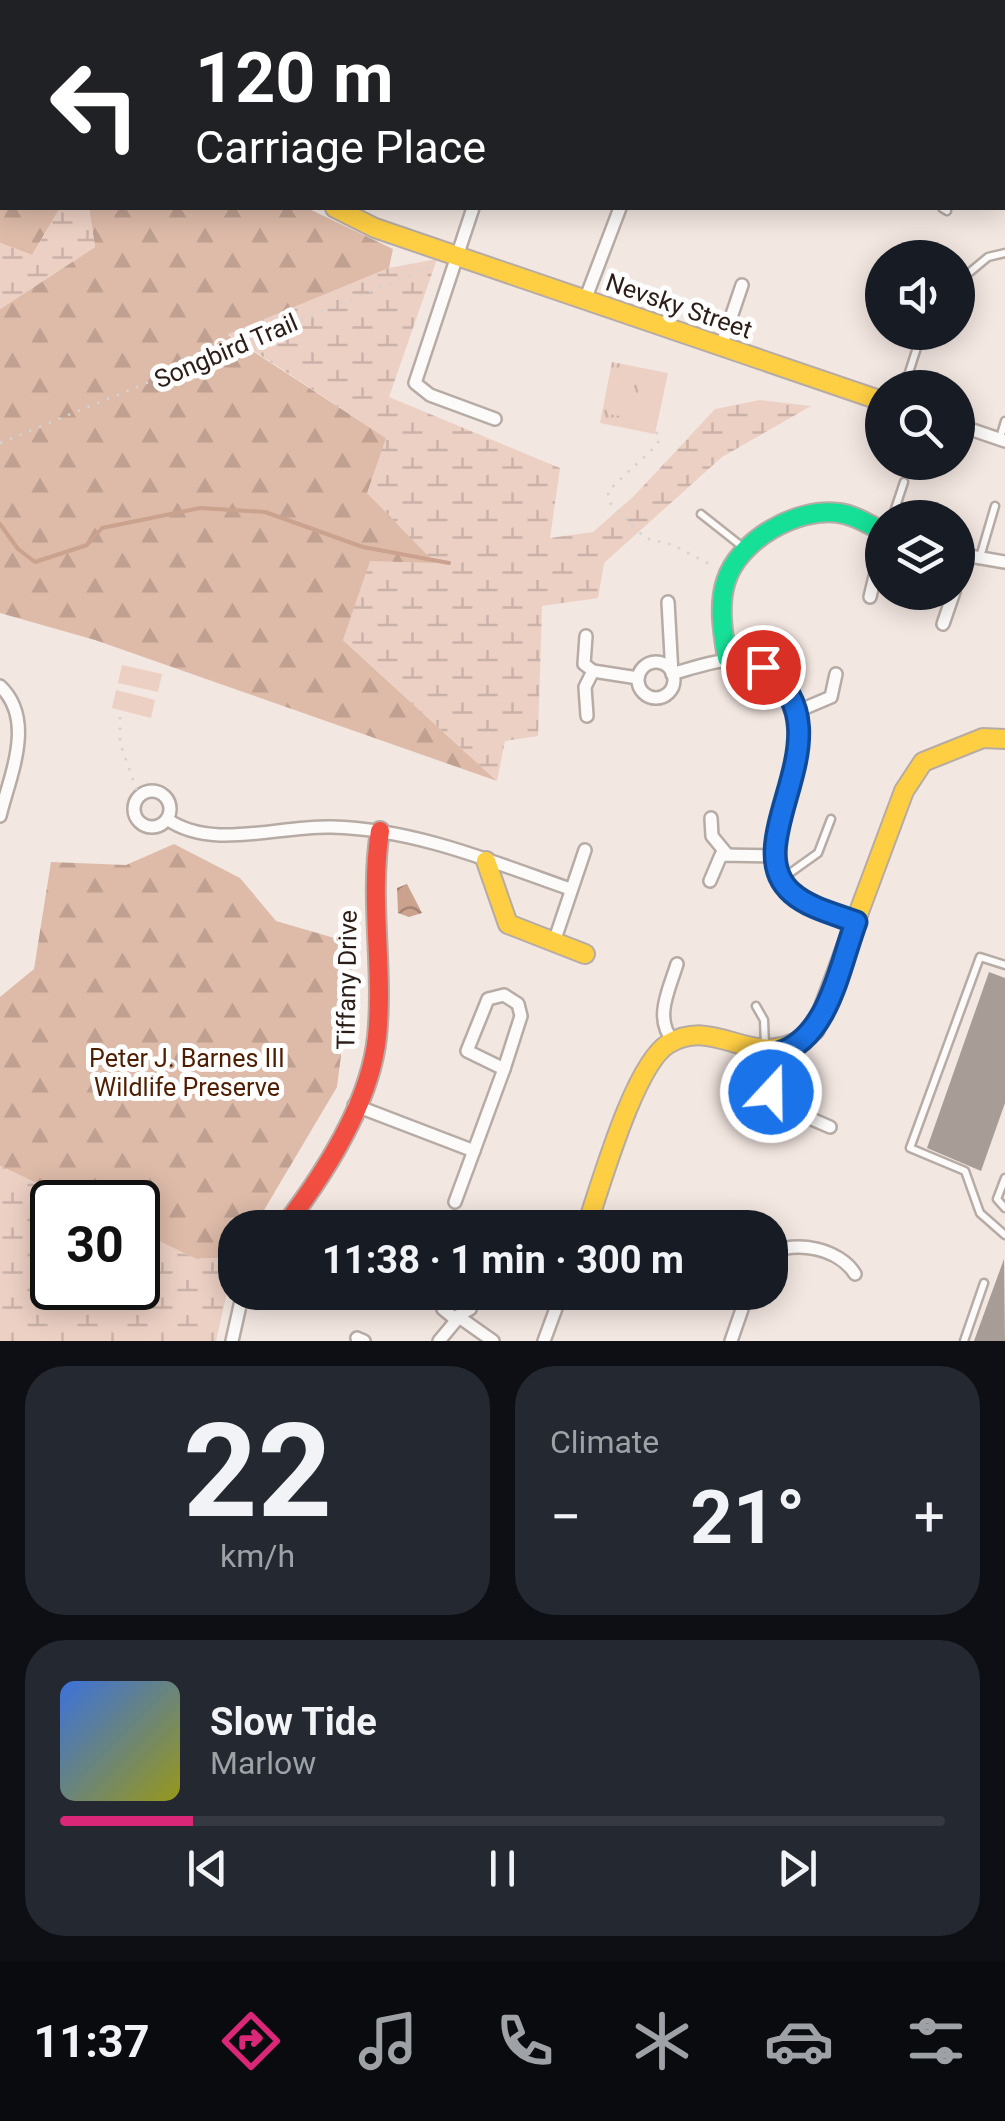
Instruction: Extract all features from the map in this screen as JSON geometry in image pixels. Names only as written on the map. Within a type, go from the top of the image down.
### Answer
[{"type":"street","name":"Nevsky Street","points":[[339,210],[375,228],[865,395]]},
{"type":"street","points":[[472,210],[452,255],[415,384],[430,395],[495,418]]},
{"type":"street","points":[[585,300],[619,210]]},
{"type":"street","points":[[721,347],[742,285]]},
{"type":"street","points":[[975,431],[1002,440]]},
{"type":"street","points":[[727,658],[720,617],[726,573],[745,549],[786,522],[817,512],[850,516],[865,523]]},
{"type":"street","points":[[975,557],[1005,562]]},
{"type":"street","points":[[668,602],[672,674],[670,690],[655,698],[644,694],[638,678],[643,668],[653,662],[664,664],[672,674]]},
{"type":"street","points":[[944,624],[948,610]]},
{"type":"street","points":[[586,636],[584,664],[593,671],[638,678]]},
{"type":"street","points":[[672,674],[727,658],[749,661],[775,676],[798,711],[799,744],[777,856],[782,879],[790,892],[806,902],[856,922]]},
{"type":"street","points":[[587,716],[585,687],[593,671]]},
{"type":"street","points":[[798,711],[831,697],[836,674]]},
{"type":"street","points":[[0,686],[12,699],[19,722],[0,816]]},
{"type":"street","points":[[593,1210],[652,1058],[674,1042],[708,1035],[772,1053],[799,1046],[815,1030],[904,791],[923,762],[983,738],[1005,738]]},
{"type":"street","points":[[155,791],[166,797],[170,808],[167,819],[152,827],[141,823],[134,807],[139,796],[155,791]]},
{"type":"street","points":[[711,818],[712,836],[726,853]]},
{"type":"street","points":[[167,819],[197,835],[279,828],[380,831],[570,890]]},
{"type":"street","name":"Tiffany Drive","points":[[297,1210],[354,1104],[376,1039],[372,864],[380,831]]},
{"type":"street","points":[[554,942],[585,850]]},
{"type":"street","points":[[710,881],[716,860],[726,853],[777,856]]},
{"type":"street","points":[[486,861],[508,924],[585,954]]},
{"type":"street","points":[[674,1042],[667,1034],[663,1007],[678,964]]},
{"type":"street","points":[[455,1202],[504,1069],[521,1016],[518,1004],[504,995],[488,999],[467,1051],[504,1069]]},
{"type":"street","points":[[772,1053],[778,1068],[770,1080],[777,1104],[830,1127]]},
{"type":"street","points":[[354,1104],[474,1152]]},
{"type":"street","points":[[788,1247],[807,1247],[839,1259],[855,1274]]},
{"type":"street","points":[[232,1341],[239,1310]]},
{"type":"street","points":[[445,1310],[493,1341]]},
{"type":"street","points":[[439,1341],[469,1310]]},
{"type":"street","points":[[544,1341],[555,1310]]},
{"type":"street","points":[[731,1341],[742,1310]]},
{"type":"lane","points":[[975,268],[988,257],[1005,252]]},
{"type":"lane","points":[[1002,440],[1005,421]]},
{"type":"lane","points":[[898,500],[904,482]]},
{"type":"lane","points":[[980,558],[995,506]]},
{"type":"lane","points":[[701,514],[745,549]]},
{"type":"lane","points":[[782,879],[818,853],[831,819]]},
{"type":"lane","points":[[1005,965],[980,957],[910,1148],[965,1171],[980,1213],[1005,1235]]},
{"type":"lane","points":[[756,1006],[764,1020],[772,1053]]},
{"type":"lane","points":[[1005,1178],[998,1199],[1005,1208]]},
{"type":"lane","points":[[964,1341],[984,1283]]},
{"type":"path","name":"Songbird Trail","points":[[0,442],[432,270],[452,255]]},
{"type":"path","points":[[656,432],[660,438],[651,453],[608,491],[612,506],[645,538],[673,544],[726,573]]},
{"type":"path","points":[[120,717],[120,743],[139,796]]},
{"type":"green space","points":[[0,210],[59,210],[32,255],[0,243]]},
{"type":"green space","points":[[59,210],[89,210],[95,247],[0,309],[0,243],[32,255]]},
{"type":"green space","points":[[89,210],[311,210],[393,249],[389,268],[228,335],[386,438],[436,563],[343,640],[497,781],[95,640],[0,613],[0,309],[95,247]]},
{"type":"green space","points":[[437,259],[389,397],[560,468],[550,538],[593,532],[634,496],[715,409],[760,400],[811,406],[722,457],[604,563],[598,598],[542,606],[538,736],[505,741],[497,781],[343,640],[370,561],[435,563],[367,493],[386,438],[228,334],[389,268]]},
{"type":"green space","points":[[612,362],[668,373],[655,434],[600,423]]},
{"type":"green space","points":[[616,374],[634,378],[626,417],[608,414]]},
{"type":"green space","points":[[641,379],[659,382],[651,422],[633,418]]},
{"type":"green space","points":[[122,665],[162,674],[158,692],[118,683]]},
{"type":"green space","points":[[116,690],[155,700],[151,718],[112,708]]},
{"type":"green space","name":"Peter J. Barnes III Wildlife Preserve","points":[[174,844],[240,878],[276,921],[355,944],[337,1087],[264,1210],[218,1210],[218,1258],[196,1259],[160,1242],[160,1180],[30,1180],[0,1166],[0,997],[34,969],[51,862],[126,865]]},
{"type":"green space","points":[[0,1166],[30,1180],[30,1310],[160,1310],[160,1242],[196,1259],[218,1258],[218,1310],[223,1310],[216,1341],[0,1341]]},
{"type":"water","points":[[407,884],[422,913],[409,917],[398,913],[397,888]]},
{"type":"building","points":[[989,972],[1005,978],[1005,1103],[981,1171],[927,1148]]},
{"type":"building","points":[[1004,1259],[1005,1341],[974,1341]]},
{"type":"waterway","points":[[0,524],[18,549],[35,562],[87,545],[102,528],[200,508],[265,512],[363,547],[449,563]]},
{"type":"traffic: fast","points":[[727,658],[722,600],[726,581],[743,552],[772,529],[805,515],[839,513],[865,523]]},
{"type":"traffic: slow","points":[[339,210],[375,228],[865,395]]},
{"type":"traffic: slow","points":[[592,1210],[631,1101],[655,1056],[668,1044],[687,1037],[704,1036],[756,1048],[774,1048],[794,1043],[815,1030],[904,791],[923,762],[983,738],[1005,739]]},
{"type":"traffic: slow","points":[[486,861],[508,924],[585,954]]},
{"type":"traffic: jam","points":[[296,1210],[355,1113],[373,1062],[379,1011],[376,883],[380,831]]},
{"type":"route","points":[[763,667],[786,686],[794,699],[800,728],[777,846],[776,862],[782,879],[790,892],[806,902],[856,922],[815,1030],[799,1046],[779,1053],[778,1068],[770,1080],[771,1092]]}]
